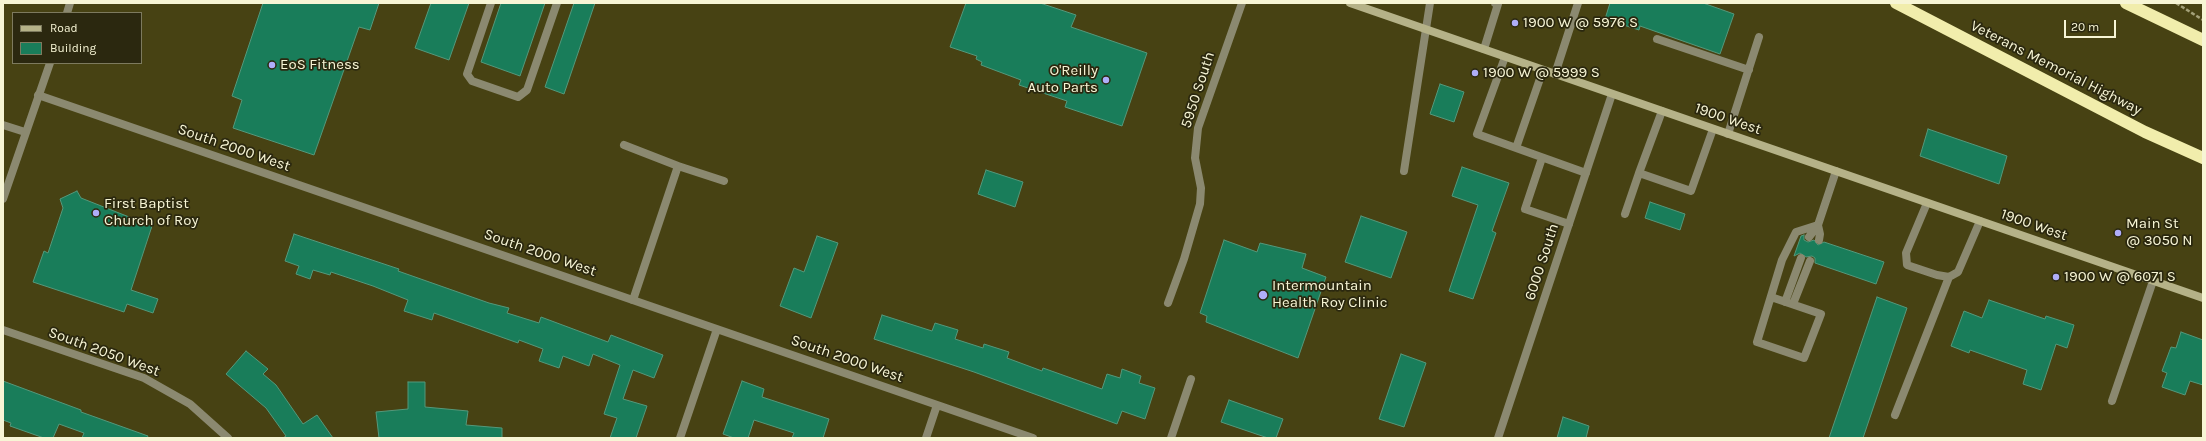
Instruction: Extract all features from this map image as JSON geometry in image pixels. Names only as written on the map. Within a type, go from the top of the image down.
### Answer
[{"type":"highway","name":"Veterans Memorial Highway","points":[[1896,3],[2145,132],[2203,158]]},
{"type":"highway","points":[[2126,3],[2203,40]]},
{"type":"main road","name":"1900 West","points":[[1350,3],[2203,298]]},
{"type":"street","points":[[491,3],[467,74],[472,82],[518,97],[526,90],[557,3]]},
{"type":"street","name":"5950 South","points":[[1168,302],[1184,259],[1200,204],[1201,188],[1195,158],[1198,128],[1242,3]]},
{"type":"street","points":[[1404,171],[1430,3]]},
{"type":"street","points":[[1484,49],[1497,3]]},
{"type":"street","points":[[1556,74],[1578,3]]},
{"type":"street","points":[[1728,134],[1759,37]]},
{"type":"street","points":[[1657,39],[1749,70]]},
{"type":"street","points":[[1505,57],[1477,134],[1586,173]]},
{"type":"street","points":[[3,199],[50,64]]},
{"type":"street","points":[[1516,148],[1543,70]]},
{"type":"street","name":"6000 South","points":[[1498,438],[1612,94]]},
{"type":"street","name":"South 2000 West","points":[[38,95],[1033,438]]},
{"type":"street","points":[[1625,214],[1662,111]]},
{"type":"street","points":[[3,125],[26,132]]},
{"type":"street","points":[[1639,173],[1691,191],[1713,129]]},
{"type":"street","points":[[624,146],[724,181]]},
{"type":"street","points":[[1542,158],[1525,209],[1569,224]]},
{"type":"street","points":[[633,300],[678,166]]},
{"type":"street","points":[[1809,237],[1818,225],[1836,171]]},
{"type":"street","points":[[1927,203],[1906,254],[1907,265],[1937,275],[1949,277],[1958,272],[1980,221]]},
{"type":"street","points":[[1818,225],[1820,234],[1818,240]]},
{"type":"street","points":[[1771,297],[1821,314],[1804,358],[1757,342],[1782,260],[1796,232],[1818,225]]},
{"type":"street","points":[[1785,302],[1801,258]]},
{"type":"street","points":[[1793,304],[1810,261]]},
{"type":"street","points":[[1895,415],[1949,277]]},
{"type":"street","points":[[2112,401],[2153,281]]},
{"type":"street","points":[[680,438],[717,329]]},
{"type":"street","name":"South 2050 West","points":[[3,330],[144,378],[190,404],[228,438]]},
{"type":"street","points":[[1171,438],[1191,379]]},
{"type":"street","points":[[926,438],[937,405]]},
{"type":"path","points":[[2176,3],[2203,20]]},
{"type":"building","points":[[263,3],[379,3],[370,30],[359,27],[314,155],[233,128],[242,100],[232,96]]},
{"type":"building","points":[[431,3],[469,3],[449,60],[415,48]]},
{"type":"building","points":[[501,3],[545,3],[520,76],[481,62]]},
{"type":"building","points":[[574,3],[595,3],[564,94],[545,87]]},
{"type":"building","points":[[966,3],[1040,3],[1076,15],[1071,27],[1147,53],[1122,126],[1065,107],[1067,101],[1019,85],[1021,80],[981,65],[982,62],[976,59],[977,56],[950,47]]},
{"type":"building","points":[[1610,3],[1703,3],[1734,14],[1720,54],[1640,26],[1639,30],[1605,19]]},
{"type":"building","points":[[1440,84],[1464,92],[1454,122],[1430,114]]},
{"type":"building","points":[[1928,129],[2007,156],[1999,184],[1920,156]]},
{"type":"building","points":[[1462,167],[1509,183],[1492,231],[1496,233],[1473,299],[1449,291],[1478,205],[1452,196]]},
{"type":"building","points":[[986,170],[1023,182],[1015,207],[978,194]]},
{"type":"building","points":[[77,191],[81,198],[152,226],[131,290],[158,299],[153,313],[127,304],[124,312],[33,282],[44,251],[48,253],[63,208],[60,199]]},
{"type":"building","points":[[1650,202],[1685,214],[1680,230],[1645,218]]},
{"type":"building","points":[[1361,216],[1407,232],[1391,278],[1345,262]]},
{"type":"building","points":[[294,234],[399,269],[398,271],[489,303],[509,308],[507,313],[539,323],[541,317],[608,342],[611,335],[663,355],[654,378],[633,370],[623,399],[647,406],[636,438],[610,438],[617,418],[604,414],[620,365],[593,354],[589,366],[563,356],[559,368],[539,361],[543,349],[519,340],[518,343],[434,313],[432,320],[404,311],[408,300],[373,286],[331,272],[330,275],[313,270],[310,279],[296,274],[299,266],[285,261]]},
{"type":"building","points":[[1804,235],[1804,240],[1808,242],[1814,240],[1818,245],[1824,242],[1884,262],[1876,284],[1815,263],[1815,258],[1812,256],[1806,257],[1800,253],[1794,256],[1801,236]]},
{"type":"building","points":[[817,236],[838,243],[811,318],[780,306],[794,268],[804,272]]},
{"type":"building","name":"Intermountain Health Roy Clinic","points":[[1224,240],[1257,252],[1260,243],[1306,254],[1302,268],[1326,277],[1298,358],[1206,322],[1207,316],[1200,313]]},
{"type":"building","points":[[1877,297],[1907,308],[1863,438],[1829,438]]},
{"type":"building","points":[[1989,300],[2045,319],[2046,316],[2074,325],[2067,348],[2056,344],[2041,390],[2023,384],[2027,370],[1970,350],[1969,353],[1951,346],[1964,311],[1982,318]]},
{"type":"building","points":[[882,315],[932,331],[935,323],[958,330],[955,339],[983,348],[984,344],[1009,352],[1007,358],[1042,371],[1043,368],[1102,389],[1107,374],[1120,378],[1122,369],[1141,376],[1139,383],[1155,388],[1145,419],[1122,411],[1117,424],[974,372],[874,339]]},
{"type":"building","points":[[2181,332],[2203,340],[2203,385],[2190,381],[2185,395],[2162,387],[2167,373],[2162,371],[2171,347],[2176,348]]},
{"type":"building","points":[[246,351],[268,369],[263,374],[276,385],[303,424],[317,415],[333,438],[283,438],[286,436],[266,408],[226,374]]},
{"type":"building","points":[[1401,354],[1426,363],[1404,427],[1379,419]]},
{"type":"building","points":[[3,381],[81,410],[81,412],[148,436],[147,438],[82,438],[84,433],[59,424],[53,438],[44,438],[10,426],[11,423],[3,420]]},
{"type":"building","points":[[742,381],[764,389],[762,397],[829,419],[823,438],[792,438],[794,433],[754,420],[748,438],[734,438],[723,434]]},
{"type":"building","points":[[408,382],[425,382],[425,407],[468,411],[466,425],[502,428],[502,438],[379,438],[376,412],[408,409]]},
{"type":"building","points":[[1229,400],[1283,419],[1276,438],[1268,438],[1221,422]]},
{"type":"building","points":[[1563,417],[1589,426],[1586,438],[1557,438]]},
{"type":"place","name":"1900 W @ 5976 S","points":[[1515,23]]},
{"type":"place","name":"EoS Fitness","points":[[272,65]]},
{"type":"place","name":"1900 W @ 5999 S","points":[[1475,73]]},
{"type":"place","name":"O'Reilly Auto Parts","points":[[1106,80]]},
{"type":"place","name":"First Baptist Church of Roy","points":[[96,213]]},
{"type":"place","name":"Main St @ 3050 N","points":[[2118,233]]},
{"type":"place","name":"1900 W @ 6071 S","points":[[2056,277]]},
{"type":"place","name":"Intermountain Health Roy Clinic","points":[[1263,295]]}]
